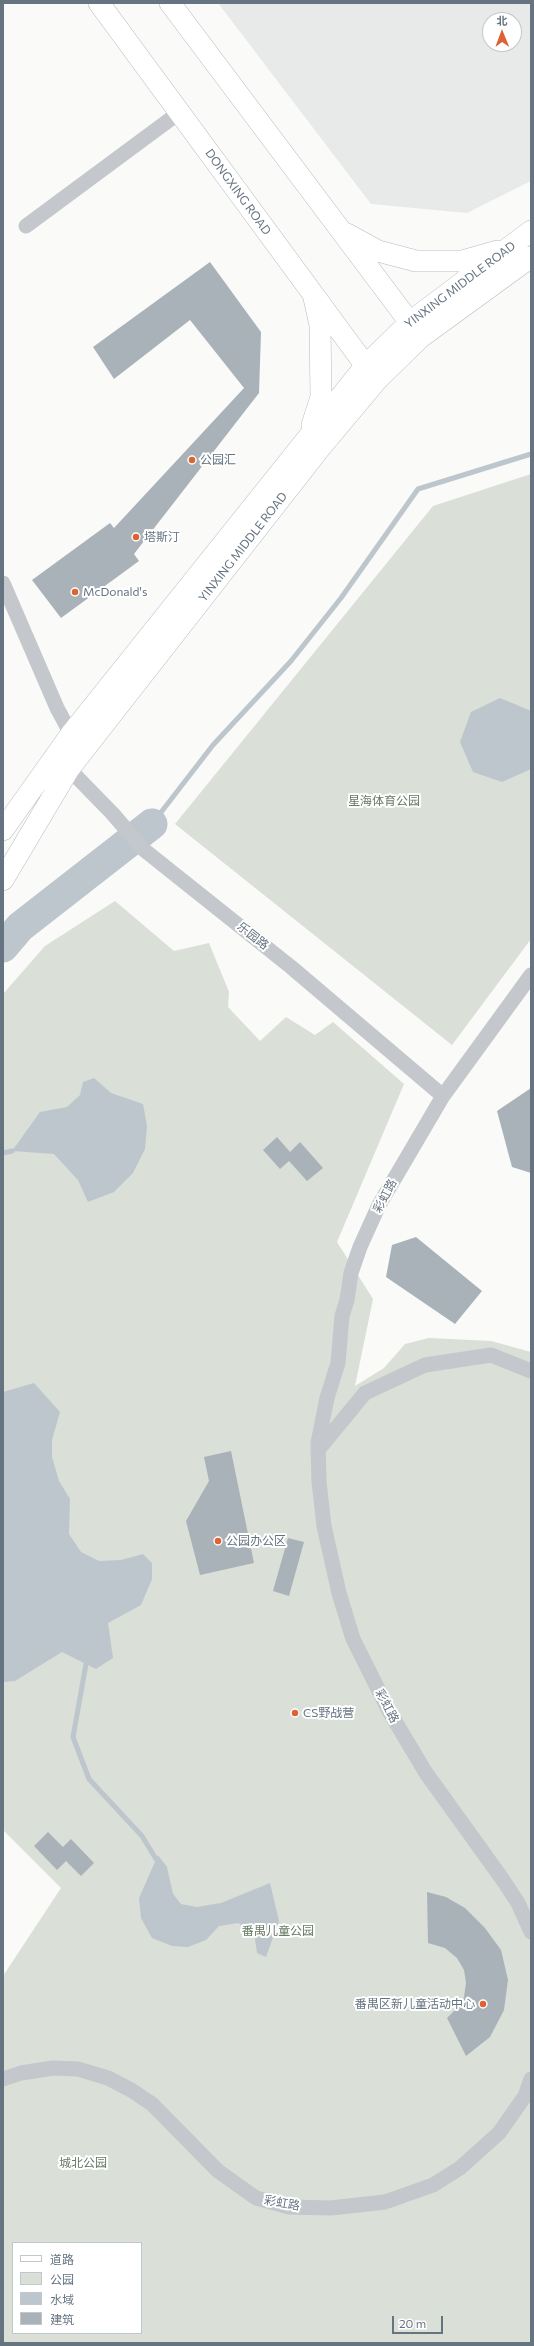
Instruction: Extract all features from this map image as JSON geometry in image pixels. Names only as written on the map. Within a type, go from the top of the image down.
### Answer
[{"type":"street","name":"DONGXING ROAD","points":[[99,3],[371,373]]},
{"type":"street","points":[[170,3],[416,329]]},
{"type":"street","points":[[26,226],[180,112]]},
{"type":"street","points":[[342,231],[378,251],[416,261],[462,261],[508,248]]},
{"type":"street","name":"YINXING MIDDLE ROAD","points":[[3,830],[71,734],[308,438],[416,329],[508,248],[531,231]]},
{"type":"street","name":"YINXING MIDDLE ROAD","points":[[416,329],[531,257]]},
{"type":"street","points":[[308,438],[321,397],[320,325],[312,292]]},
{"type":"street","name":"YINXING MIDDLE ROAD","points":[[3,880],[69,769],[320,448],[371,373]]},
{"type":"street","points":[[3,583],[57,708],[71,734],[85,748]]},
{"type":"street","name":"乐园路","points":[[69,769],[112,813],[143,849],[291,967],[443,1096]]},
{"type":"street","name":"彩虹路","points":[[531,976],[443,1096],[379,1205],[355,1260],[342,1316],[338,1363],[328,1398],[318,1450],[319,1482],[324,1526],[338,1593],[353,1638],[400,1730],[448,1805],[504,1880],[518,1903],[531,1932]]},
{"type":"street","points":[[318,1450],[365,1393],[425,1365],[491,1355],[531,1371]]},
{"type":"street","name":"彩虹路","points":[[3,2079],[21,2073],[53,2068],[78,2069],[108,2078],[152,2104],[218,2171],[256,2198],[289,2206],[331,2208],[385,2202],[433,2185],[460,2168],[499,2133],[525,2096],[531,2079]]},
{"type":"shaded area","points":[[218,3],[531,3],[531,181],[467,213],[371,204]]},
{"type":"green space","name":"星海体育公园","points":[[531,474],[531,939],[452,1045],[175,824],[433,506]]},
{"type":"green space","name":"番禺儿童公园","points":[[115,901],[174,951],[209,943],[229,992],[228,1007],[260,1041],[286,1017],[315,1035],[333,1022],[404,1084],[337,1242],[373,1299],[355,1386],[384,1368],[405,1344],[429,1338],[491,1341],[531,1352],[531,2343],[3,2343],[3,1976],[61,1888],[3,1830],[3,994],[45,946]]},
{"type":"water","points":[[500,698],[529,710],[531,713],[531,769],[502,782],[473,772],[460,742],[471,712]]},
{"type":"water","points":[[94,1078],[111,1093],[143,1104],[147,1126],[145,1149],[133,1173],[114,1192],[88,1202],[78,1180],[54,1154],[12,1151],[40,1112],[67,1107],[80,1095],[83,1082]]},
{"type":"water","points":[[34,1383],[60,1412],[52,1440],[52,1457],[59,1481],[70,1499],[69,1534],[81,1552],[99,1561],[121,1560],[143,1554],[152,1563],[152,1579],[141,1605],[108,1623],[113,1658],[96,1669],[62,1652],[15,1681],[3,1682],[3,1392]]},
{"type":"water","points":[[158,1855],[167,1867],[173,1894],[181,1904],[197,1907],[221,1903],[270,1883],[279,1921],[266,1957],[257,1953],[254,1932],[238,1923],[219,1926],[206,1940],[188,1947],[172,1946],[152,1938],[141,1918],[139,1898]]},
{"type":"building","name":"公园汇","points":[[210,262],[261,332],[259,393],[134,554],[139,561],[61,618],[32,580],[110,523],[114,528],[244,388],[190,320],[114,379],[93,347]]},
{"type":"building","points":[[531,1088],[531,1173],[512,1167],[497,1111]]},
{"type":"building","points":[[277,1137],[290,1152],[300,1142],[323,1168],[307,1181],[289,1161],[280,1169],[263,1150]]},
{"type":"building","points":[[416,1237],[482,1291],[455,1324],[386,1277],[392,1245]]},
{"type":"building","points":[[231,1451],[254,1563],[200,1575],[186,1521],[209,1481],[204,1457]]},
{"type":"building","points":[[288,1538],[304,1542],[289,1596],[273,1591]]},
{"type":"building","points":[[48,1832],[63,1847],[71,1839],[94,1863],[81,1876],[66,1861],[57,1870],[34,1846]]},
{"type":"building","points":[[427,1892],[446,1897],[465,1908],[485,1928],[501,1950],[508,1980],[504,2010],[490,2037],[466,2056],[447,2018],[458,2007],[464,1997],[466,1983],[464,1970],[457,1958],[445,1948],[428,1943]]},
{"type":"waterway","points":[[152,824],[213,745],[291,661],[341,598],[418,489],[531,454]]},
{"type":"waterway","points":[[3,947],[20,927],[152,824]]},
{"type":"waterway","points":[[3,1153],[12,1151]]},
{"type":"waterway","points":[[86,1664],[73,1737],[89,1779],[142,1836],[156,1859]]},
{"type":"place","name":"公园汇","points":[[192,460]]},
{"type":"place","name":"塔斯汀","points":[[136,537]]},
{"type":"place","name":"McDonald's","points":[[75,592]]},
{"type":"place","name":"公园办公区","points":[[218,1541]]},
{"type":"place","name":"CS野战营","points":[[295,1713]]},
{"type":"place","name":"番禺区新儿童活动中心","points":[[483,2004]]},
{"type":"park label","name":"城北公园","points":[[83,2163]]}]
